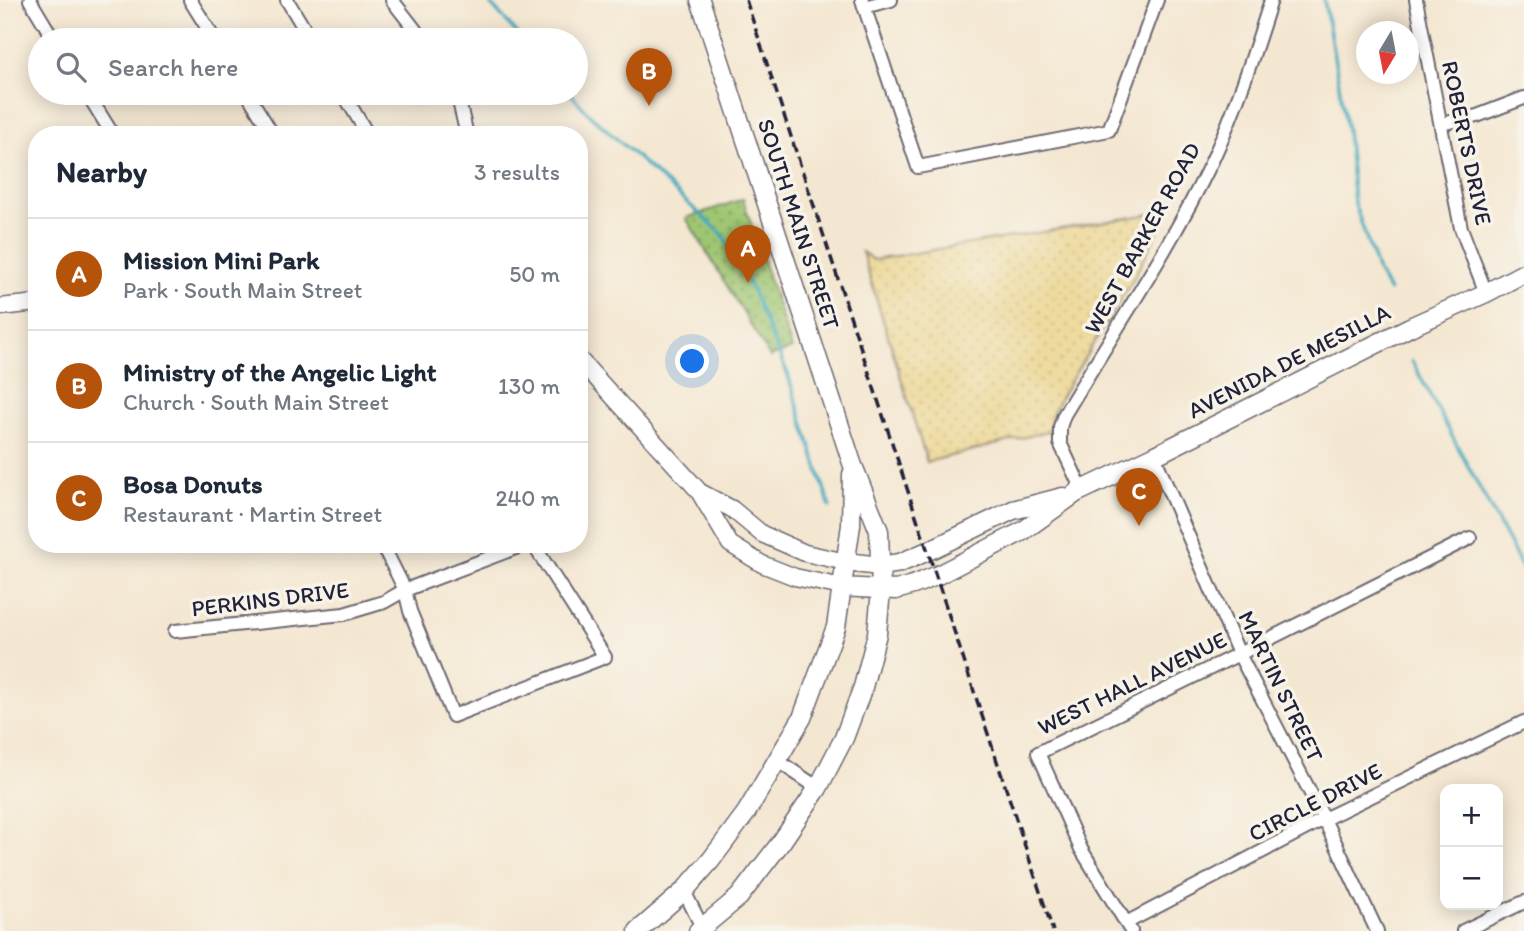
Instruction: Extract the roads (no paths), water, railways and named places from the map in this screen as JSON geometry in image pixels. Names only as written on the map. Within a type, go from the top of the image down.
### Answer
[{"type":"main road","name":"SOUTH MAIN STREET","points":[[700,0],[852,463],[879,531],[881,590],[877,634],[863,687],[844,738],[818,788],[782,841],[738,897],[702,930]]},
{"type":"main road","name":"AVENIDA DE MESILLA","points":[[842,587],[896,590],[936,576],[1023,531],[1079,492],[1524,273]]},
{"type":"main road","name":"SOUTH MAIN STREET","points":[[638,931],[684,891],[711,860],[746,813],[802,718],[836,627],[851,525],[852,463]]},
{"type":"main road","name":"AVENIDA DE MESILLA","points":[[846,562],[880,566],[900,562],[1013,510],[1079,492]]},
{"type":"street","points":[[30,0],[47,28]]},
{"type":"street","points":[[190,0],[208,28]]},
{"type":"street","points":[[287,0],[304,28]]},
{"type":"street","points":[[392,0],[414,28]]},
{"type":"street","points":[[891,0],[863,4],[918,167],[1109,130],[1157,0]]},
{"type":"street","name":"WEST BARKER ROAD","points":[[1079,492],[1060,443],[1060,428],[1064,415],[1135,300],[1212,161],[1241,91],[1271,0]]},
{"type":"street","name":"ROBERTS DRIVE","points":[[1416,0],[1461,228],[1486,293]]},
{"type":"street","points":[[1441,124],[1477,116],[1524,98]]},
{"type":"street","points":[[94,105],[107,126]]},
{"type":"street","points":[[254,105],[267,126]]},
{"type":"street","points":[[350,105],[363,126]]},
{"type":"street","points":[[460,105],[465,126]]},
{"type":"street","points":[[0,307],[28,304]]},
{"type":"street","points":[[588,369],[698,490],[730,544],[762,564],[796,577],[842,587]]},
{"type":"street","name":"MARTIN STREET","points":[[1154,456],[1239,654],[1324,819],[1377,931]]},
{"type":"street","points":[[698,490],[732,509],[762,534],[805,553],[846,562]]},
{"type":"street","name":"WEST HALL AVENUE","points":[[1129,927],[1081,849],[1038,753],[1470,537]]},
{"type":"street","points":[[386,553],[405,590],[410,611],[453,716],[605,657],[539,553]]},
{"type":"street","name":"PERKINS DRIVE","points":[[174,631],[344,614],[384,602],[405,590],[502,553]]},
{"type":"street","name":"CIRCLE DRIVE","points":[[1129,927],[1324,819],[1524,722]]},
{"type":"street","points":[[778,761],[818,788]]},
{"type":"street","points":[[684,891],[702,930]]},
{"type":"street","points":[[1463,931],[1524,902]]},
{"type":"waterway","points":[[487,0],[512,28]]},
{"type":"waterway","points":[[1324,0],[1347,130],[1354,202],[1378,272],[1389,291]]},
{"type":"waterway","points":[[581,105],[722,234],[751,288],[788,375],[830,507]]},
{"type":"waterway","points":[[1412,361],[1524,571]]},
{"type":"railway","points":[[746,0],[1053,931]]},
{"type":"place","name":"Ministry of the Angelic Light","points":[[649,106]]},
{"type":"place","name":"Mission Mini Park","points":[[748,283]]},
{"type":"place","name":"Bosa Donuts","points":[[1139,526]]}]
